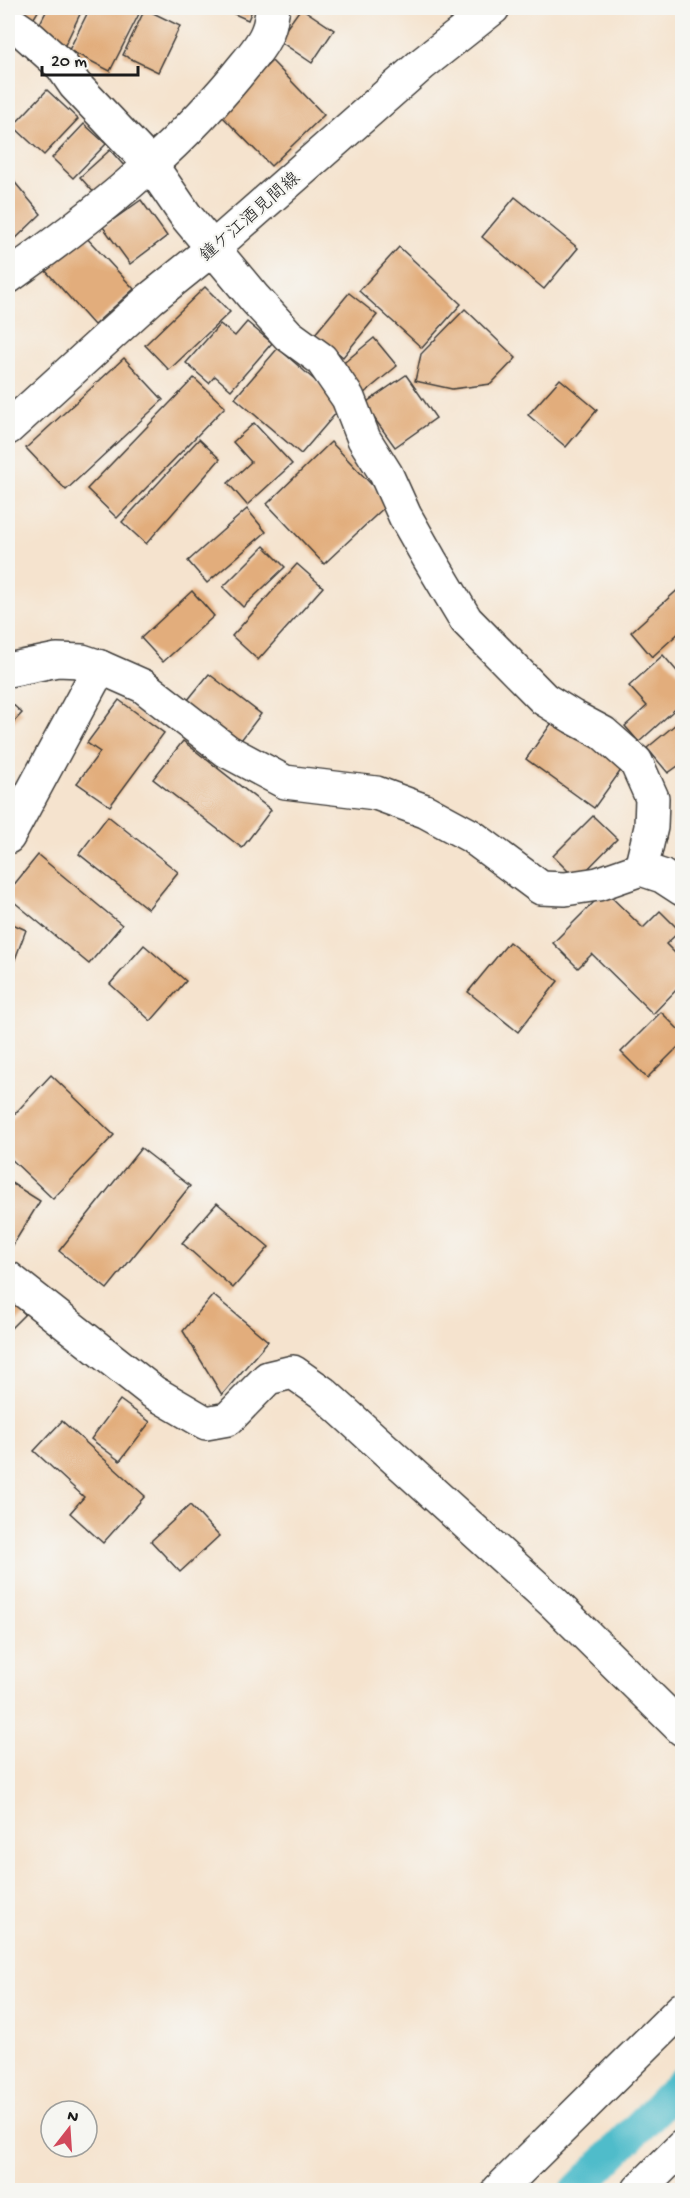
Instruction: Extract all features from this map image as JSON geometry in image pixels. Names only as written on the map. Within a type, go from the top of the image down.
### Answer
[{"type":"street","points":[[8,277],[151,165],[224,91],[268,31],[273,8]]},
{"type":"street","name":"鐘ケ江酒見間線","points":[[8,428],[150,299],[212,249],[421,65],[493,8]]},
{"type":"street","points":[[8,21],[62,66],[75,85],[151,165],[212,249],[288,335],[321,359],[348,398],[364,439],[386,474],[410,525],[466,620],[544,699],[603,733],[636,762],[652,798],[651,827],[641,869]]},
{"type":"street","points":[[8,670],[57,660],[82,661],[100,667],[143,686],[227,751],[285,782],[376,793],[426,811],[471,836],[541,888],[565,890],[598,884],[641,869],[662,876],[682,889]]},
{"type":"street","points":[[8,837],[100,667]]},
{"type":"street","points":[[8,1278],[153,1392],[206,1423],[228,1419],[268,1378],[292,1372],[323,1393],[554,1603],[682,1729]]},
{"type":"street","points":[[499,2190],[682,2009]]},
{"type":"street","points":[[639,2190],[682,2147]]},
{"type":"building","points":[[10,8],[40,8],[31,23]]},
{"type":"building","points":[[48,8],[83,8],[64,47],[35,33]]},
{"type":"building","points":[[90,8],[142,8],[110,71],[69,50]]},
{"type":"building","points":[[221,8],[253,8],[248,20]]},
{"type":"building","points":[[301,8],[334,30],[312,63],[278,40]]},
{"type":"building","points":[[145,9],[180,26],[158,72],[123,55]]},
{"type":"building","points":[[272,61],[324,115],[271,166],[219,113]]},
{"type":"building","points":[[47,90],[78,119],[44,155],[13,126]]},
{"type":"building","points":[[84,124],[106,144],[73,178],[52,158]]},
{"type":"building","points":[[110,150],[126,168],[96,195],[80,177]]},
{"type":"building","points":[[12,179],[41,214],[8,246],[8,184]]},
{"type":"building","points":[[515,197],[578,248],[544,289],[482,237]]},
{"type":"building","points":[[141,200],[167,236],[130,264],[103,227]]},
{"type":"building","points":[[84,235],[134,289],[94,325],[45,270]]},
{"type":"building","points":[[399,247],[461,304],[422,348],[359,291]]},
{"type":"building","points":[[205,287],[230,312],[169,370],[145,345]]},
{"type":"building","points":[[349,293],[377,315],[343,357],[315,334]]},
{"type":"building","points":[[465,309],[516,358],[491,384],[452,389],[415,381],[421,354]]},
{"type":"building","points":[[247,322],[272,343],[231,390],[215,376],[209,383],[186,363],[220,324],[235,336]]},
{"type":"building","points":[[374,338],[397,366],[363,394],[340,366]]},
{"type":"building","points":[[278,348],[343,405],[301,454],[235,398]]},
{"type":"building","points":[[124,358],[163,400],[66,490],[26,448]]},
{"type":"building","points":[[406,375],[436,418],[395,447],[364,404]]},
{"type":"building","points":[[194,378],[225,407],[117,518],[87,489]]},
{"type":"building","points":[[560,379],[597,410],[566,447],[528,415]]},
{"type":"building","points":[[254,423],[292,464],[247,505],[228,483],[251,462],[233,442]]},
{"type":"building","points":[[199,439],[220,459],[146,544],[122,522]]},
{"type":"building","points":[[331,442],[389,503],[324,564],[267,504]]},
{"type":"building","points":[[247,509],[266,532],[207,583],[188,561]]},
{"type":"building","points":[[264,546],[285,567],[243,607],[223,587]]},
{"type":"building","points":[[297,564],[323,587],[258,660],[232,636]]},
{"type":"building","points":[[682,586],[682,630],[652,657],[631,632]]},
{"type":"building","points":[[192,591],[214,616],[163,662],[141,638]]},
{"type":"building","points":[[663,655],[682,677],[682,703],[639,742],[625,726],[647,706],[629,686]]},
{"type":"building","points":[[209,674],[261,714],[235,748],[183,706]]},
{"type":"building","points":[[8,700],[22,713],[8,728]]},
{"type":"building","points":[[119,700],[164,733],[110,806],[77,783],[100,752],[87,743]]},
{"type":"building","points":[[556,717],[624,766],[594,808],[526,759]]},
{"type":"building","points":[[682,719],[682,772],[678,766],[668,773],[647,748]]},
{"type":"building","points":[[183,741],[271,810],[242,848],[153,779]]},
{"type":"building","points":[[108,816],[178,872],[148,909],[79,854]]},
{"type":"building","points":[[593,816],[617,839],[577,880],[553,856]]},
{"type":"building","points":[[38,855],[122,925],[89,964],[8,897],[8,892]]},
{"type":"building","points":[[605,891],[643,928],[660,911],[680,931],[666,944],[682,960],[682,984],[653,1014],[592,954],[578,968],[553,943]]},
{"type":"building","points":[[8,922],[26,930],[8,978]]},
{"type":"building","points":[[509,942],[558,981],[518,1032],[468,992]]},
{"type":"building","points":[[144,945],[186,981],[151,1021],[110,984]]},
{"type":"building","points":[[661,1012],[682,1033],[682,1043],[647,1078],[621,1052]]},
{"type":"building","points":[[51,1075],[114,1135],[53,1199],[8,1156],[8,1121]]},
{"type":"building","points":[[141,1148],[190,1186],[107,1289],[59,1251]]},
{"type":"building","points":[[8,1181],[40,1201],[8,1253]]},
{"type":"building","points":[[217,1203],[269,1247],[233,1288],[182,1243]]},
{"type":"building","points":[[213,1295],[268,1341],[222,1395],[183,1331]]},
{"type":"building","points":[[8,1297],[25,1314],[8,1331]]},
{"type":"building","points":[[120,1400],[150,1422],[120,1461],[91,1439]]},
{"type":"building","points":[[62,1421],[145,1496],[103,1543],[70,1513],[84,1497],[34,1451]]},
{"type":"building","points":[[190,1505],[219,1536],[180,1572],[151,1541]]},
{"type":"waterway","points":[[577,2190],[682,2083]]}]
